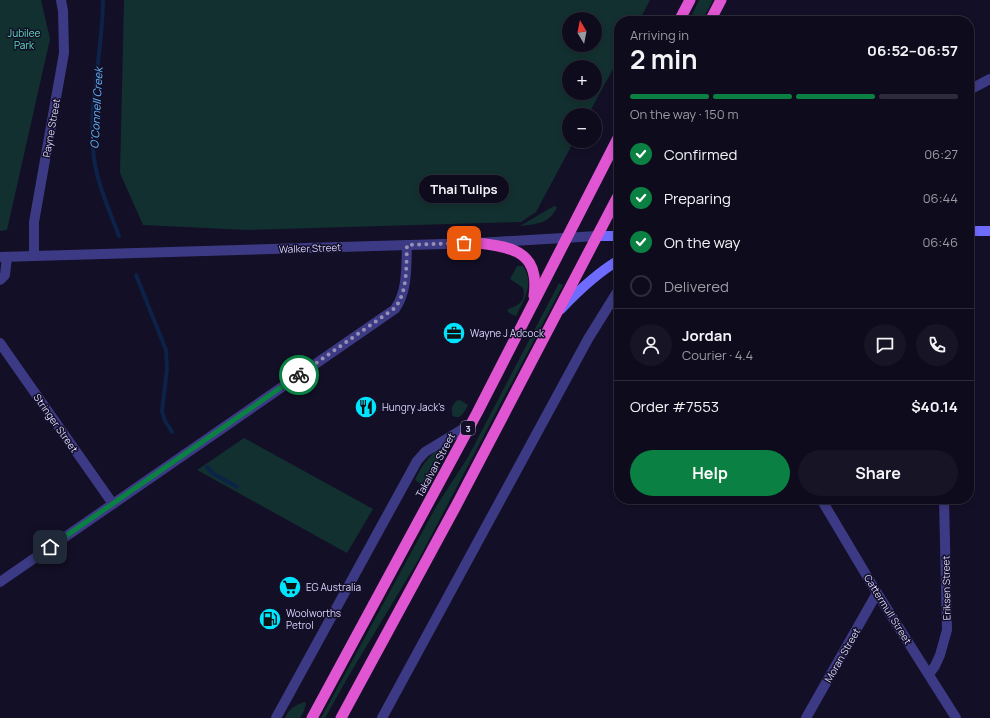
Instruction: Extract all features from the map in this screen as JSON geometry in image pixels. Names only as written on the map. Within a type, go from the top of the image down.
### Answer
[{"type":"highway","points":[[682,16],[690,0]]},
{"type":"highway","points":[[713,16],[721,0]]},
{"type":"highway","name":"Takalvan Street","points":[[312,718],[471,424],[614,146]]},
{"type":"highway","points":[[341,718],[457,504],[614,204]]},
{"type":"highway","points":[[478,243],[498,245],[511,249],[520,253],[526,258],[530,263],[534,275],[535,282],[533,305]]},
{"type":"main road","points":[[974,231],[990,231]]},
{"type":"main road","name":"Walker Street","points":[[597,236],[614,236]]},
{"type":"main road","points":[[557,312],[583,286],[614,263]]},
{"type":"street","name":"Payne Street","points":[[34,256],[34,222],[64,53],[63,11],[61,0]]},
{"type":"street","points":[[974,87],[990,79]]},
{"type":"street","name":"Walker Street","points":[[4,257],[478,243],[597,236]]},
{"type":"street","points":[[0,582],[395,308],[399,303],[405,287],[407,245]]},
{"type":"street","points":[[0,280],[5,275],[4,257]]},
{"type":"street","points":[[382,718],[588,339],[614,297]]},
{"type":"street","name":"Stringer Street","points":[[0,343],[113,504]]},
{"type":"street","name":"Takalvan Street","points":[[276,718],[417,461],[426,452],[471,424]]},
{"type":"street","name":"Cattermull Street","points":[[824,504],[877,593],[956,718]]},
{"type":"street","name":"Eriksen Street","points":[[929,674],[935,666],[940,654],[947,630],[944,504]]},
{"type":"street","name":"Moran Street","points":[[806,718],[877,593]]},
{"type":"green space","name":"Jubilee Park","points":[[0,0],[41,0],[50,39],[7,230],[0,231]]},
{"type":"green space","points":[[124,0],[650,0],[642,16],[614,16],[614,67],[602,89],[602,60],[562,60],[562,100],[596,100],[592,108],[562,108],[562,148],[570,148],[536,212],[521,222],[248,230],[143,225],[120,173]]},
{"type":"green space","points":[[699,0],[713,0],[705,16],[691,16]]},
{"type":"green space","points":[[554,206],[557,207],[554,213],[546,220],[537,224],[520,226]]},
{"type":"green space","points":[[517,266],[523,266],[528,279],[528,285],[525,298],[516,316],[509,313],[507,310],[518,305],[524,297],[523,288],[510,279]]},
{"type":"green space","points":[[559,283],[563,285],[419,559],[325,718],[321,718],[437,505],[468,457]]},
{"type":"green space","points":[[460,400],[468,405],[462,415],[455,417],[452,415],[452,407],[456,401]]},
{"type":"green space","points":[[244,438],[373,509],[347,553],[197,470]]},
{"type":"green space","points":[[446,443],[447,445],[428,483],[424,486],[415,480],[421,468],[436,451]]},
{"type":"green space","points":[[304,702],[306,703],[304,711],[300,718],[285,718],[290,710]]},
{"type":"waterway","name":"O'Connell Creek","points":[[103,0],[101,37],[94,93],[92,130],[93,149],[99,182],[119,236]]},
{"type":"waterway","name":"O'Connell Creek","points":[[136,275],[166,350],[167,369],[162,411],[165,421],[172,432]]},
{"type":"waterway","name":"O'Connell Creek","points":[[207,467],[214,474],[237,487]]},
{"type":"way so far","points":[[299,375],[395,308],[399,303],[405,287],[407,245],[464,243]]},
{"type":"place","name":"Thai Tulips","points":[[464,243]]},
{"type":"place","name":"Wayne J Adcock","points":[[454,333]]},
{"type":"place","name":"Hungry Jack's","points":[[366,407]]},
{"type":"place","name":"EG Australia","points":[[290,587]]},
{"type":"place","name":"Woolworths Petrol","points":[[270,619]]},
{"type":"route","points":[[50,547],[299,375]]}]
